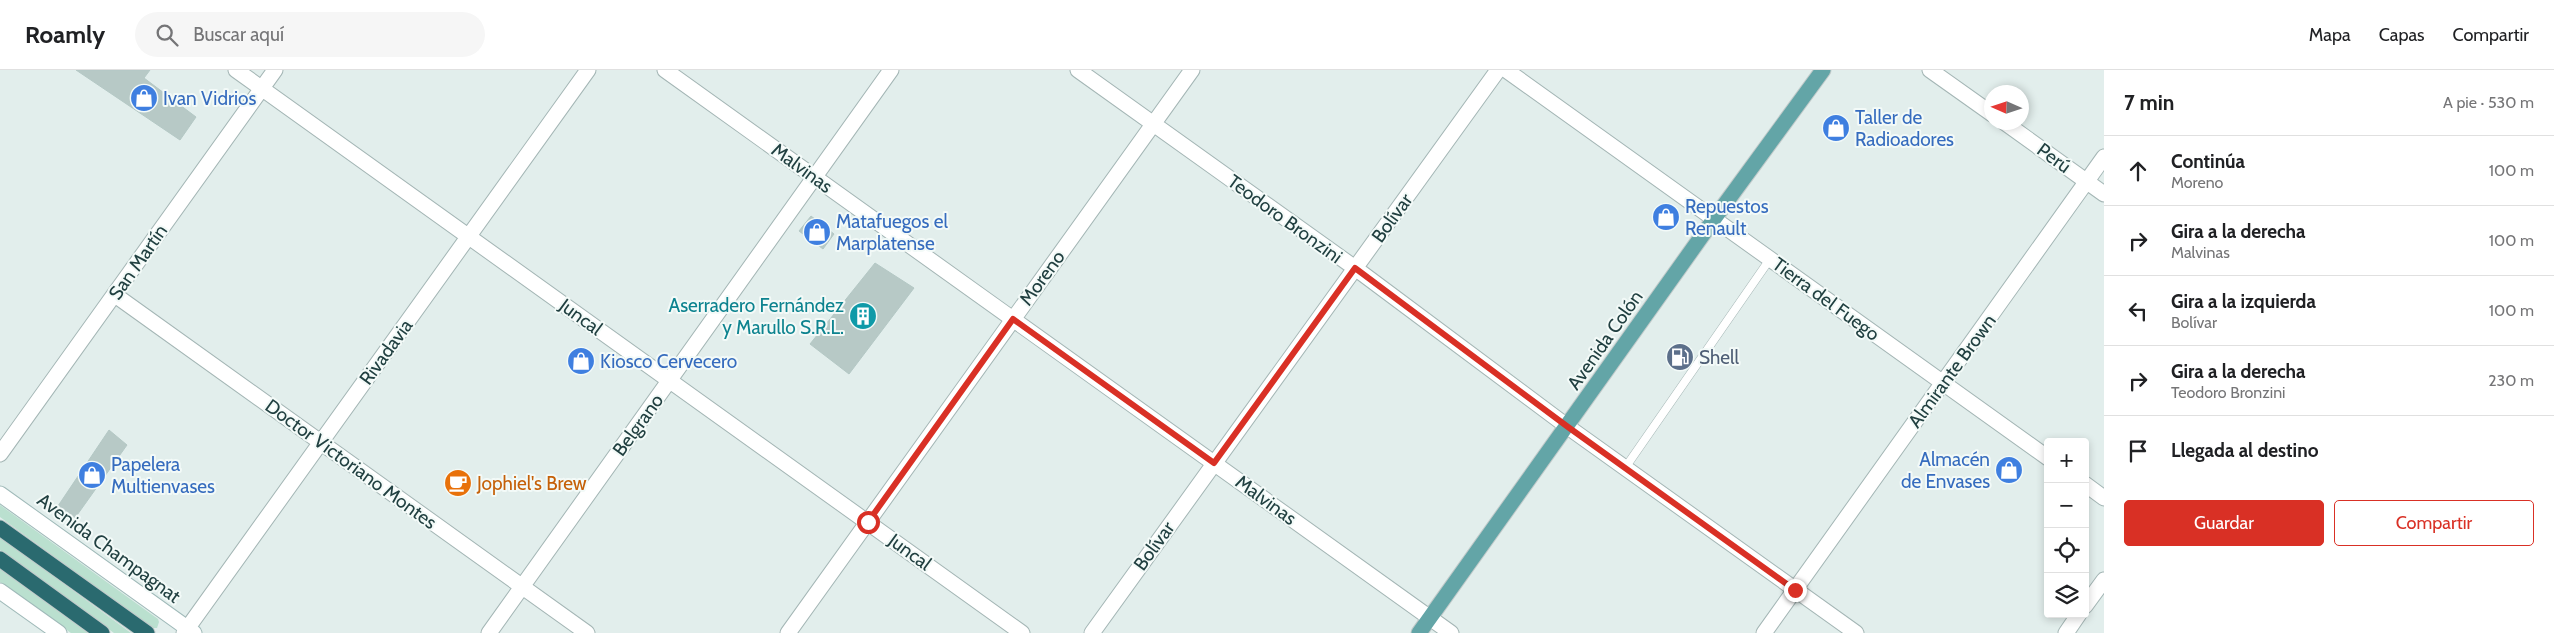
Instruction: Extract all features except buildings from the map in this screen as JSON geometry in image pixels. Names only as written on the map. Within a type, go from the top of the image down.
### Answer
[{"type":"highway","points":[[0,528],[147,633]]},
{"type":"highway","points":[[0,559],[102,633]]},
{"type":"main road","name":"Avenida Colón","points":[[1420,633],[1714,219],[1823,70]]},
{"type":"street","name":"Juncal","points":[[236,70],[1022,633]]},
{"type":"street","name":"San Martín","points":[[0,454],[275,70]]},
{"type":"street","name":"Rivadavia","points":[[188,631],[320,442],[588,70]]},
{"type":"street","name":"Malvinas","points":[[665,70],[1451,633]]},
{"type":"street","name":"Belgrano","points":[[489,633],[891,70]]},
{"type":"street","name":"Teodoro Bronzini","points":[[1078,70],[1355,268],[1624,468],[1856,633]]},
{"type":"street","name":"Moreno","points":[[788,633],[1192,70]]},
{"type":"street","name":"Bolívar","points":[[1092,633],[1498,70]]},
{"type":"street","name":"Tierra del Fuego","points":[[1506,70],[2044,455]]},
{"type":"street","points":[[1930,70],[1984,108]]},
{"type":"street","name":"Perú","points":[[2015,130],[2104,194]]},
{"type":"street","name":"Almirante Brown","points":[[1764,633],[2104,157]]},
{"type":"street","name":"Doctor Victoriano Montes","points":[[115,295],[587,633]]},
{"type":"street","points":[[2089,487],[2104,498]]},
{"type":"street","name":"Avenida Champagnat","points":[[0,494],[188,631]]},
{"type":"street","points":[[2089,601],[2104,580]]},
{"type":"street","points":[[0,591],[59,633]]},
{"type":"street","points":[[2066,633],[2076,618]]},
{"type":"lane","points":[[1624,468],[1770,259]]},
{"type":"green space","points":[[0,505],[158,619],[157,628],[152,628],[0,517]]},
{"type":"green space","points":[[0,537],[131,633],[114,633],[0,550]]},
{"type":"green space","points":[[0,569],[88,633],[71,633],[0,582]]},
{"type":"place","name":"Ivan Vidrios","points":[[144,98]]},
{"type":"place","name":"Taller de Radioadores","points":[[1836,128]]},
{"type":"place","name":"Repuestos Renault","points":[[1666,217]]},
{"type":"place","name":"Matafuegos el Marplatense","points":[[817,232]]},
{"type":"place","name":"Aserradero Fernández y Marullo S.R.L.","points":[[863,316]]},
{"type":"place","name":"Shell","points":[[1680,357]]},
{"type":"place","name":"Kiosco Cervecero","points":[[581,361]]},
{"type":"place","name":"Almacén de Envases","points":[[2009,470]]},
{"type":"place","name":"Papelera Multienvases","points":[[92,475]]},
{"type":"place","name":"Jophiel's Brew","points":[[458,483]]},
{"type":"route","points":[[868,522],[1013,319],[1214,463],[1355,268],[1568,427],[1795,590]]}]
